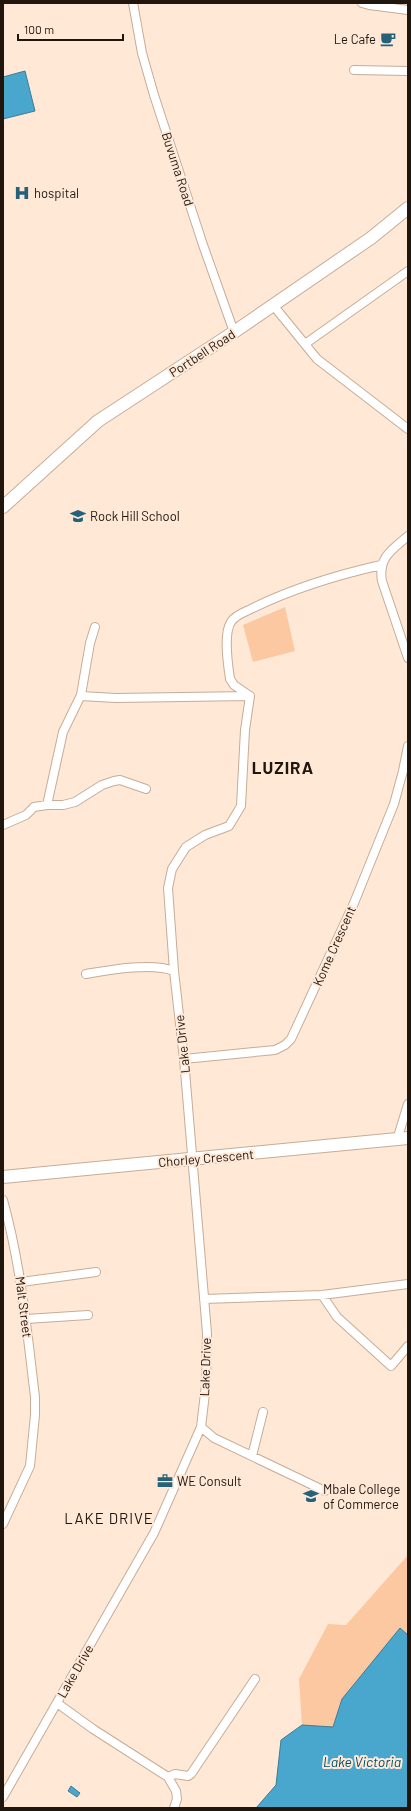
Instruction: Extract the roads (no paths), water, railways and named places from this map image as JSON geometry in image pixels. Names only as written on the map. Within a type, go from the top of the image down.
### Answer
[{"type":"main road","name":"Portbell Road","points":[[3,507],[98,421],[234,332],[370,238],[408,208]]},
{"type":"main road","name":"Chorley Crescent","points":[[3,1177],[402,1139]]},
{"type":"street","name":"Buvuma Road","points":[[133,3],[142,53],[154,95],[200,237],[234,332]]},
{"type":"street","points":[[362,3],[408,10]]},
{"type":"street","points":[[354,70],[408,71]]},
{"type":"street","points":[[305,344],[408,271]]},
{"type":"street","points":[[273,305],[317,359],[408,429]]},
{"type":"street","points":[[408,536],[386,555],[381,564],[382,581],[408,658]]},
{"type":"street","points":[[250,696],[234,685],[230,679],[227,635],[230,623],[235,617],[289,592],[339,574],[381,564]]},
{"type":"street","points":[[47,805],[61,739],[81,696],[90,643],[95,627]]},
{"type":"street","points":[[81,696],[124,698],[250,696]]},
{"type":"street","name":"Lake Drive","points":[[3,1797],[154,1533],[201,1427],[206,1385],[207,1333],[168,888],[172,869],[186,847],[205,835],[226,828],[233,822],[239,812],[241,806],[246,730],[250,696]]},
{"type":"street","name":"Kome Crescent","points":[[184,1059],[275,1050],[285,1045],[291,1039],[354,903],[394,804],[408,746]]},
{"type":"street","points":[[3,825],[26,815],[34,807],[63,805],[75,802],[102,785],[117,780],[146,789]]},
{"type":"street","points":[[86,974],[110,970],[156,966],[174,970]]},
{"type":"street","points":[[402,1139],[408,1104]]},
{"type":"street","name":"Malt Street","points":[[3,1200],[12,1234],[21,1282],[35,1397],[35,1416],[30,1466],[3,1524]]},
{"type":"street","points":[[21,1282],[96,1272]]},
{"type":"street","points":[[204,1299],[322,1295],[408,1284]]},
{"type":"street","points":[[322,1295],[337,1317],[391,1366],[408,1346]]},
{"type":"street","points":[[26,1318],[88,1315]]},
{"type":"street","points":[[252,1456],[263,1412]]},
{"type":"street","points":[[201,1427],[214,1438],[325,1491]]},
{"type":"street","points":[[168,1777],[175,1774],[188,1776],[191,1774],[255,1678]]},
{"type":"street","points":[[57,1703],[93,1729],[168,1777],[176,1791],[177,1799],[174,1808]]},
{"type":"water","points":[[25,71],[35,111],[3,119],[3,77]]},
{"type":"water","name":"Lake Victoria","points":[[400,1628],[408,1635],[408,1808],[256,1808],[276,1785],[281,1740],[302,1725],[333,1727],[342,1699]]},
{"type":"water","points":[[71,1786],[80,1793],[77,1797],[68,1791]]},
{"type":"place","name":"Le Cafe","points":[[388,39]]},
{"type":"place","name":"hospital","points":[[22,193]]},
{"type":"place","name":"Rock Hill School","points":[[78,516]]},
{"type":"place","name":"WE Consult","points":[[165,1481]]},
{"type":"place","name":"Mbale College of Commerce","points":[[311,1496]]},
{"type":"district","name":"LUZIRA","points":[[283,768]]},
{"type":"district","name":"LAKE DRIVE","points":[[109,1519]]}]
